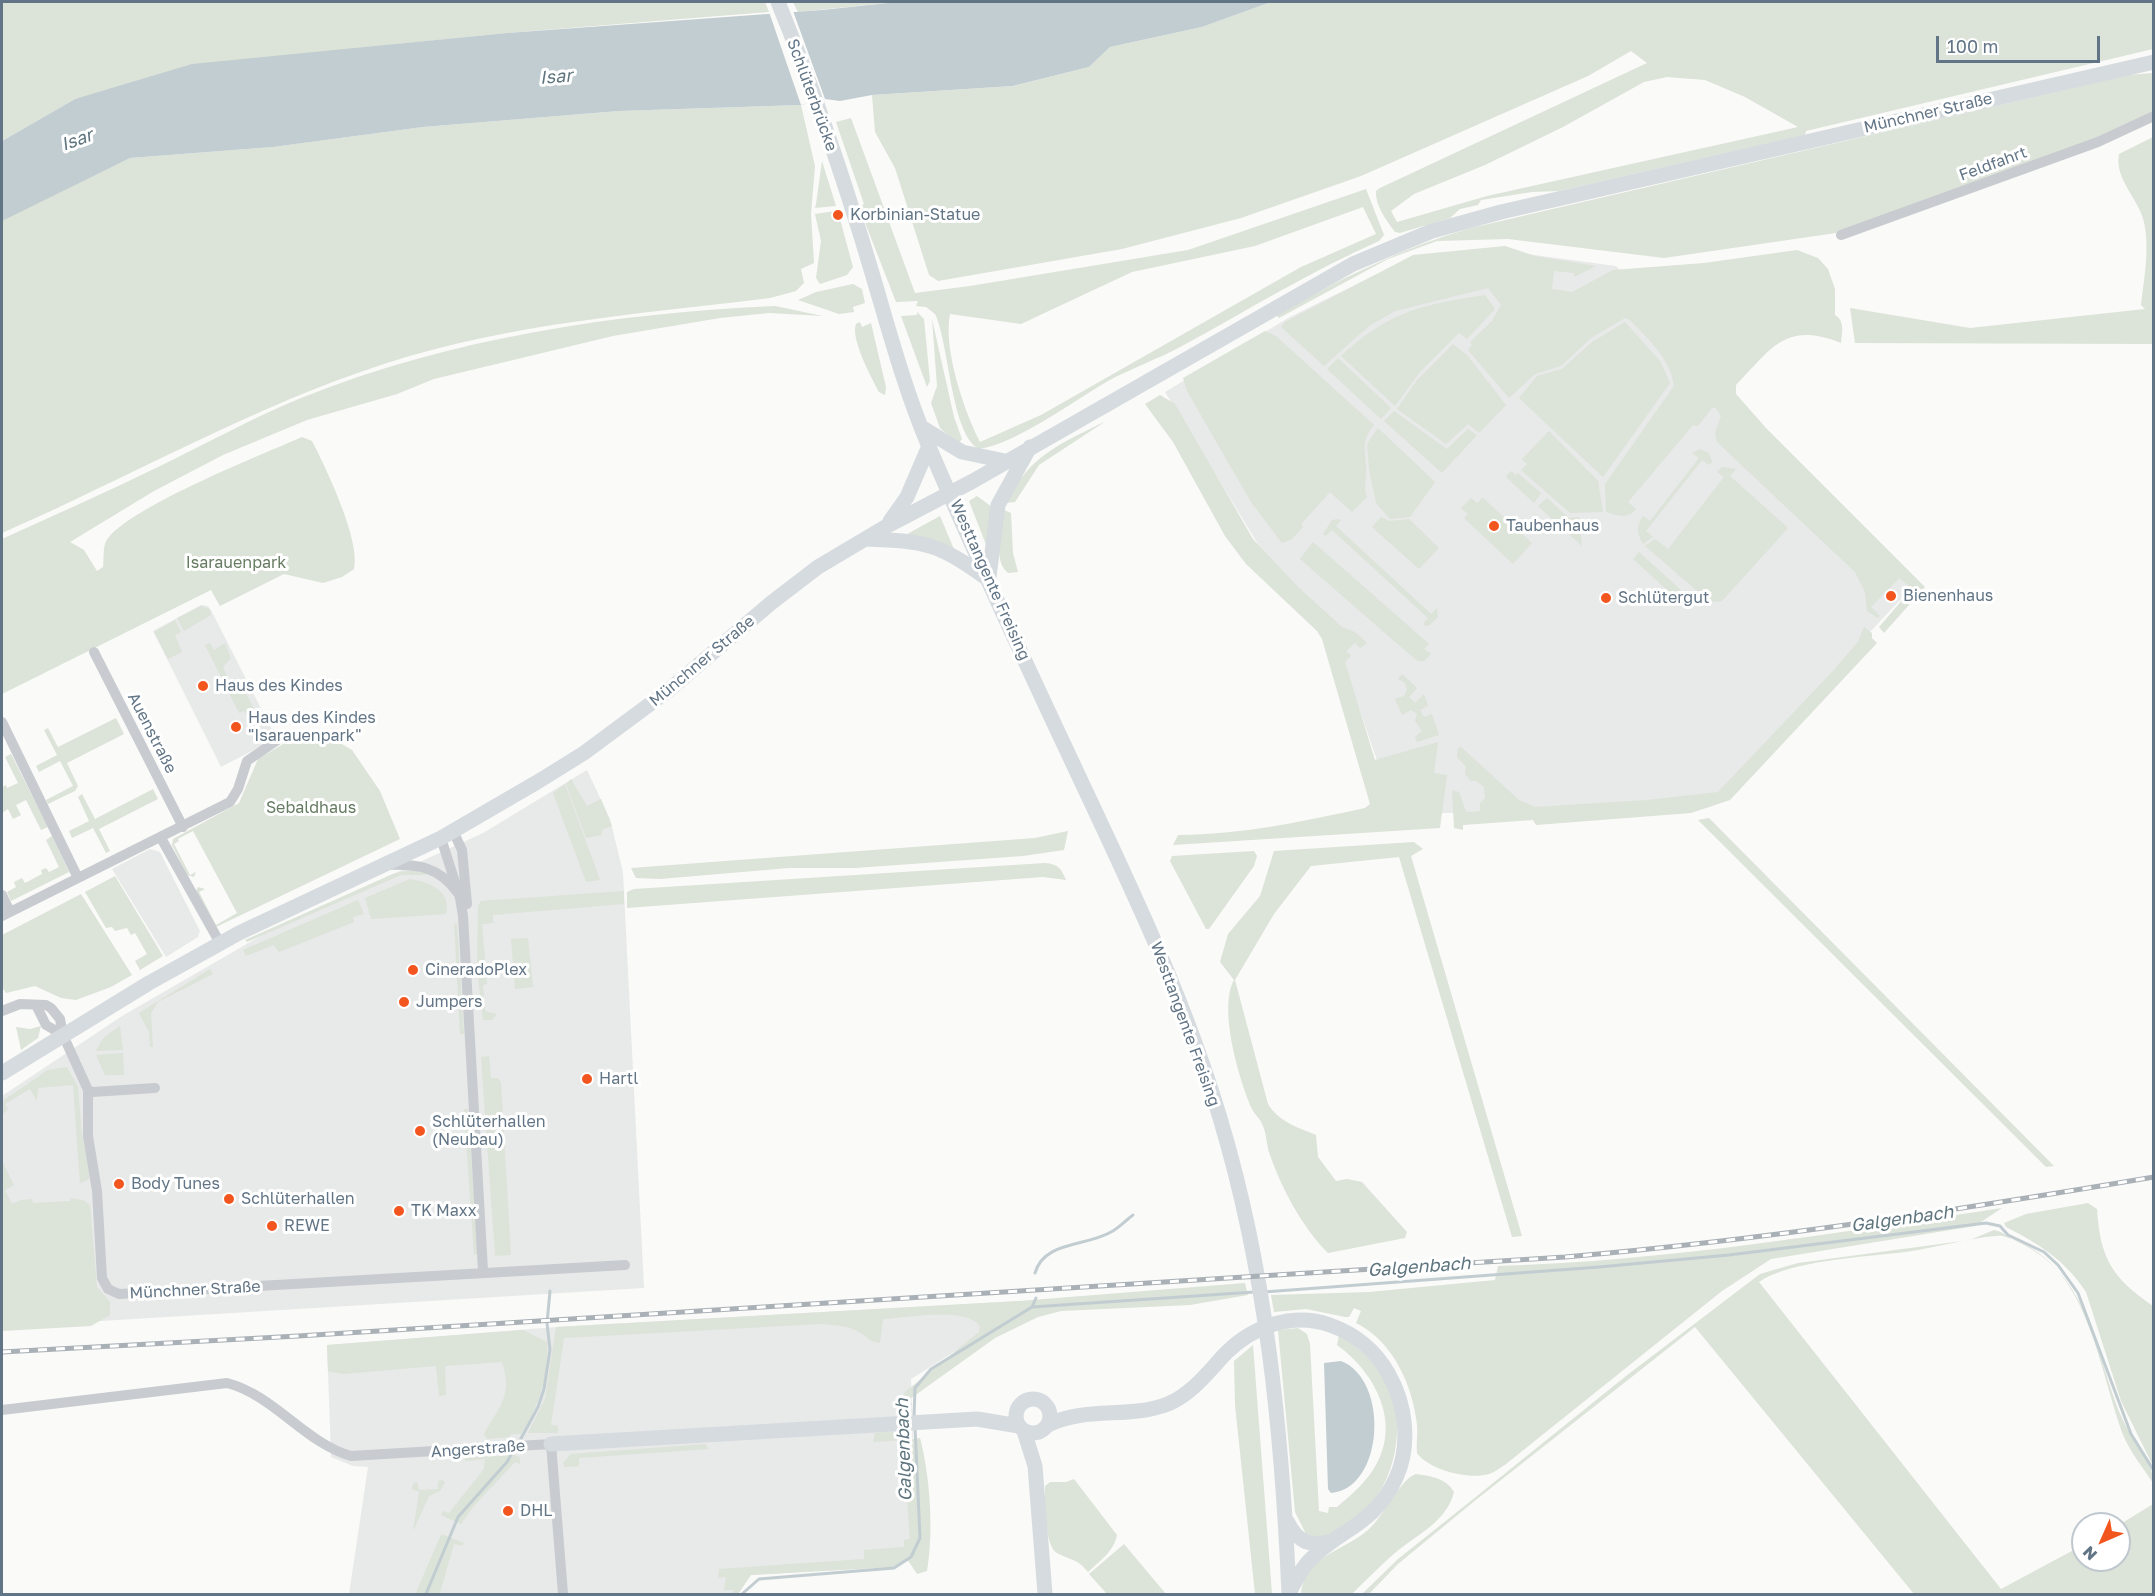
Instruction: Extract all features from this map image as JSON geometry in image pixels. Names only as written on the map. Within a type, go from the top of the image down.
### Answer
[{"type":"main road","name":"Schlüterbrücke","points":[[778,2],[811,87],[903,379],[921,428]]},
{"type":"main road","name":"Münchner Straße","points":[[2,1073],[220,944],[447,834],[584,753],[669,690],[771,603],[818,567],[1330,276],[1393,246],[1432,231],[1501,212],[2154,62]]},
{"type":"main road","points":[[921,428],[962,452],[1005,460]]},
{"type":"main road","name":"Westtangente Freising","points":[[921,428],[1123,871],[1176,993],[1203,1065],[1236,1176],[1252,1247],[1274,1373],[1285,1517],[1288,1594]]},
{"type":"main road","points":[[887,526],[908,497],[929,446]]},
{"type":"main road","points":[[865,539],[929,544],[956,557],[989,580],[998,505],[1031,446]]},
{"type":"main road","points":[[1045,1594],[1035,1466],[1016,1416],[1018,1406],[1030,1399],[1058,1408],[1088,1413],[1145,1409],[1176,1400],[1200,1381],[1252,1332],[1277,1323],[1316,1322],[1353,1335],[1375,1354],[1390,1376],[1403,1413],[1405,1439],[1397,1476],[1384,1499],[1361,1524],[1333,1541],[1309,1561],[1288,1594]]},
{"type":"main road","points":[[1035,1466],[1045,1428],[1051,1416],[1044,1402]]},
{"type":"main road","name":"Angerstraße","points":[[976,1419],[1018,1406]]},
{"type":"main road","points":[[1022,1429],[1033,1434],[1088,1413]]},
{"type":"main road","name":"Angerstraße","points":[[551,1444],[976,1419],[1022,1429]]},
{"type":"main road","points":[[1285,1517],[1296,1536],[1305,1543],[1316,1545],[1333,1541]]},
{"type":"street","name":"Feldfahrt","points":[[1841,235],[2098,142],[2154,116]]},
{"type":"street","name":"Auenstraße","points":[[94,652],[183,827]]},
{"type":"street","points":[[2,722],[78,878]]},
{"type":"street","points":[[2,895],[6,914],[230,802],[238,789],[247,761],[282,737]]},
{"type":"street","points":[[447,834],[460,898],[466,959],[483,1271]]},
{"type":"street","points":[[447,834],[462,850],[470,944],[466,959]]},
{"type":"street","points":[[161,838],[220,944]]},
{"type":"street","name":"Münchner Straße","points":[[380,866],[409,865],[430,868],[445,878],[460,898]]},
{"type":"street","points":[[2,1011],[20,1004],[37,1006],[46,1025],[63,1035]]},
{"type":"street","name":"Münchner Straße","points":[[63,1035],[88,1090],[88,1129],[97,1191],[102,1278],[108,1289],[119,1293],[129,1293],[483,1271],[625,1265]]},
{"type":"street","points":[[88,1090],[92,1092],[155,1088]]},
{"type":"street","name":"Angerstraße","points":[[2,1410],[227,1383],[243,1389],[324,1443],[351,1456],[551,1444]]},
{"type":"street","points":[[551,1444],[563,1594]]},
{"type":"shaded area","points":[[1490,249],[1616,266],[1702,364],[1917,582],[1716,796],[1454,813],[1395,813],[1332,629],[1258,544],[1165,392],[1290,317],[1375,275]]},
{"type":"shaded area","points":[[201,605],[208,606],[212,612],[273,732],[271,741],[221,767],[153,631]]},
{"type":"shaded area","points":[[587,770],[610,819],[623,872],[644,1288],[2,1327],[2,1096],[122,1016],[271,930],[483,833]]},
{"type":"shaded area","points":[[150,849],[160,852],[200,931],[198,937],[166,957],[112,869]]},
{"type":"shaded area","points":[[1019,1301],[1019,1311],[911,1379],[917,1539],[893,1567],[751,1575],[738,1594],[440,1594],[454,1543],[441,1534],[415,1594],[349,1594],[368,1467],[353,1466],[331,1457],[327,1345],[556,1327]]},
{"type":"green space","points":[[2,2],[765,2],[769,12],[507,33],[359,48],[75,99],[2,141]]},
{"type":"green space","points":[[793,2],[897,2],[798,12]]},
{"type":"green space","points":[[1271,2],[2153,2],[2153,49],[1806,131],[1805,135],[1559,191],[1532,192],[1481,200],[1478,205],[1460,209],[1450,218],[1400,233],[1395,232],[1379,207],[1376,191],[1647,63],[1631,51],[1588,76],[1361,176],[1241,218],[1122,249],[938,281],[929,275],[895,168],[875,132],[872,95],[1014,86],[1089,67],[1110,47],[1202,27]],"holes":[[[1667,77],[1705,80],[1745,97],[1798,127],[1487,196],[1397,222],[1391,211],[1414,194],[1485,165],[1563,127],[1644,82]]]},
{"type":"green space","points":[[2153,73],[2153,112],[2093,140],[1836,233],[1664,258],[1508,239],[1437,241],[1388,259],[1279,318],[1276,315],[1323,289],[1395,255],[1471,228],[2129,75]]},
{"type":"green space","points":[[801,105],[815,166],[811,214],[814,263],[801,269],[804,283],[796,291],[770,298],[529,329],[434,349],[387,363],[337,380],[240,421],[2,533],[2,221],[14,213],[130,158],[273,147],[423,127],[619,111]]},
{"type":"green space","points":[[851,118],[915,293],[1188,250],[1366,189],[1384,235],[1379,241],[1304,278],[1182,346],[1108,381],[1011,439],[979,449],[970,440],[962,426],[956,408],[940,327],[935,314],[926,307],[916,306],[918,301],[896,302],[859,207],[864,204],[836,122]],"holes":[[[1363,207],[1376,234],[1301,267],[1041,415],[980,442],[956,380],[949,344],[950,314],[1021,324],[1132,272],[1255,246]]]},
{"type":"green space","points":[[2153,137],[2153,344],[1855,343],[1850,308],[1970,328],[2145,309],[2141,305],[2145,274],[2146,232],[2141,214],[2123,180],[2118,163],[2119,154]]},
{"type":"green space","points":[[822,161],[836,206],[815,208],[816,204]]},
{"type":"green space","points":[[835,211],[840,219],[853,267],[847,275],[820,284],[816,278],[821,241],[815,214]]},
{"type":"green space","points":[[1505,246],[1535,256],[1596,266],[1574,277],[1574,273],[1554,271],[1552,289],[1572,292],[1613,270],[1704,263],[1797,250],[1818,258],[1828,269],[1835,289],[1835,315],[1842,324],[1841,343],[1806,335],[1781,342],[1770,350],[1736,385],[1736,394],[1766,428],[1925,587],[1884,633],[1879,627],[1909,592],[1909,586],[1899,578],[1871,607],[1880,616],[1878,618],[1867,611],[1865,592],[1855,572],[1717,442],[1715,433],[1721,416],[1716,408],[1712,408],[1698,426],[1693,425],[1628,502],[1636,509],[1633,512],[1622,516],[1606,512],[1605,484],[1674,386],[1664,358],[1630,320],[1625,318],[1591,338],[1561,366],[1535,374],[1509,398],[1468,350],[1472,345],[1470,342],[1492,321],[1501,305],[1488,288],[1395,311],[1369,326],[1324,366],[1281,327],[1285,322],[1413,255]]},
{"type":"green space","points":[[853,284],[862,289],[865,303],[853,307],[854,312],[839,314],[798,300],[816,292]]},
{"type":"green space","points":[[1485,295],[1495,309],[1467,339],[1459,333],[1420,372],[1395,406],[1341,356],[1375,329],[1407,312],[1442,302]]},
{"type":"green space","name":"Isarauenpark","points":[[775,306],[823,316],[769,313],[720,318],[613,336],[434,379],[397,394],[307,420],[223,455],[154,491],[70,542],[84,550],[97,571],[103,567],[105,544],[115,531],[135,516],[227,469],[302,437],[312,441],[341,505],[352,541],[355,557],[354,569],[342,577],[323,583],[284,574],[220,606],[211,590],[2,694],[2,539],[301,398],[416,359],[475,344],[594,322]]},
{"type":"green space","points":[[917,312],[924,319],[930,381],[927,387],[901,316],[917,315]]},
{"type":"green space","points":[[932,319],[954,417],[962,439],[958,444],[940,428],[931,403],[937,386]]},
{"type":"green space","points":[[860,322],[862,327],[871,323],[886,387],[885,395],[879,392],[859,348],[855,330],[856,324]]},
{"type":"green space","points":[[1625,322],[1660,361],[1670,383],[1603,477],[1519,398],[1537,376],[1562,369],[1592,342]]},
{"type":"green space","points":[[1265,331],[1276,336],[1374,425],[1365,444],[1365,492],[1367,497],[1352,512],[1330,492],[1301,524],[1303,527],[1292,539],[1282,543],[1251,502],[1187,391],[1183,378]]},
{"type":"green space","points":[[1453,344],[1467,355],[1506,405],[1479,433],[1468,424],[1446,444],[1397,409],[1417,380]]},
{"type":"green space","points":[[1338,358],[1391,408],[1381,419],[1327,369]]},
{"type":"green space","points":[[1160,395],[1175,404],[1253,539],[1298,587],[1342,627],[1355,632],[1367,643],[1360,648],[1355,643],[1346,651],[1351,656],[1345,662],[1375,760],[1438,742],[1434,773],[1447,775],[1440,828],[1173,845],[1178,835],[1225,833],[1272,826],[1365,808],[1370,804],[1322,639],[1317,631],[1246,564],[1225,536],[1173,442],[1145,404]]},
{"type":"green space","points":[[1394,411],[1447,449],[1468,429],[1477,435],[1442,473],[1384,421]]},
{"type":"green space","points":[[1106,421],[1039,465],[1015,502],[1005,503],[1015,486],[1036,462],[1060,445]]},
{"type":"green space","points":[[1378,428],[1435,482],[1410,517],[1390,519],[1376,503],[1367,444]]},
{"type":"green space","points":[[1549,431],[1598,481],[1603,512],[1570,513],[1521,470],[1527,464],[1522,459]]},
{"type":"green space","points":[[1700,449],[1709,453],[1712,462],[1709,465],[1702,460],[1646,531],[1653,537],[1643,544],[1638,530],[1643,516],[1650,521],[1699,458],[1692,453]]},
{"type":"green space","points":[[1722,467],[1736,469],[1730,476],[1788,528],[1722,601],[1710,602],[1645,546],[1655,539],[1668,549],[1724,477],[1717,472]]},
{"type":"green space","points":[[1511,471],[1516,475],[1518,473],[1541,493],[1534,503],[1506,477]]},
{"type":"green space","points":[[977,496],[992,507],[987,547],[969,501]]},
{"type":"green space","points":[[1471,498],[1477,503],[1483,498],[1532,543],[1513,564],[1464,518],[1468,514],[1461,508]]},
{"type":"green space","points":[[1547,498],[1569,518],[1579,517],[1582,546],[1538,506]]},
{"type":"green space","points":[[1004,510],[1011,513],[1013,553],[1018,572],[1008,573],[1000,560],[999,543]]},
{"type":"green space","points":[[940,516],[954,549],[906,535],[909,533]]},
{"type":"green space","points":[[1381,517],[1389,521],[1409,519],[1439,548],[1419,569],[1372,527]]},
{"type":"green space","points":[[1332,520],[1341,520],[1336,526],[1431,614],[1437,608],[1438,617],[1430,625],[1425,626],[1423,624],[1428,618],[1332,530],[1326,536],[1323,534]]},
{"type":"green space","points":[[1313,542],[1429,644],[1424,649],[1431,654],[1424,661],[1418,661],[1408,653],[1300,559]]},
{"type":"green space","points":[[1639,552],[1681,590],[1675,597],[1633,559]]},
{"type":"green space","points":[[201,606],[210,609],[211,615],[184,631],[177,618]]},
{"type":"green space","points":[[175,620],[181,632],[175,635],[182,652],[168,659],[154,632]]},
{"type":"green space","points":[[1864,627],[1872,633],[1872,638],[1877,643],[1730,800],[1691,813],[1536,825],[1533,820],[1463,825],[1463,830],[1454,828],[1452,790],[1459,792],[1466,812],[1480,811],[1480,803],[1485,798],[1484,787],[1476,781],[1471,781],[1465,774],[1466,767],[1457,757],[1458,748],[1461,747],[1519,800],[1535,807],[1647,800],[1718,792],[1831,673],[1858,642]]},
{"type":"green space","points":[[210,643],[214,650],[225,643],[231,658],[223,667],[230,684],[238,680],[242,685],[259,719],[258,723],[248,718],[244,711],[239,713],[205,645]]},
{"type":"green space","points":[[1402,674],[1417,688],[1409,697],[1415,703],[1424,694],[1428,706],[1420,710],[1424,717],[1432,714],[1439,735],[1417,742],[1415,737],[1422,731],[1415,721],[1417,714],[1411,710],[1402,715],[1395,699],[1404,696],[1407,690],[1405,683],[1398,679]]},
{"type":"green space","points":[[116,718],[124,734],[67,763],[78,786],[75,791],[48,804],[46,800],[73,786],[60,761],[39,772],[36,766],[57,755],[44,730],[48,728],[58,747]]},
{"type":"green space","name":"Sebaldhaus","points":[[328,736],[352,750],[380,791],[400,839],[216,927],[196,891],[198,887],[205,889],[199,892],[216,925],[237,913],[193,831],[178,839],[179,841],[174,844],[190,875],[196,872],[194,877],[187,875],[172,845],[173,839],[239,803],[258,759],[293,738]]},
{"type":"green space","points":[[11,754],[48,827],[41,830],[26,800],[16,805],[21,815],[13,819],[8,809],[2,813],[2,787],[6,785],[7,788],[18,783],[5,757]]},
{"type":"green space","points":[[571,779],[587,806],[601,799],[612,826],[602,830],[602,835],[586,838],[566,784]]},
{"type":"green space","points":[[565,784],[600,880],[586,882],[553,793]]},
{"type":"green space","points":[[153,789],[158,799],[99,829],[110,851],[106,853],[93,828],[72,838],[69,831],[89,821],[78,797],[82,794],[95,819]]},
{"type":"green space","points":[[1709,818],[2054,1166],[2046,1167],[1698,820]]},
{"type":"green space","points":[[1068,831],[1064,850],[1023,856],[855,868],[789,868],[660,879],[636,878],[631,868],[1035,838]]},
{"type":"green space","points":[[52,836],[69,872],[11,901],[7,892],[16,887],[14,882],[22,878],[25,883],[42,874],[41,870],[46,868],[49,872],[59,867],[46,840]]},
{"type":"green space","points":[[1414,842],[1423,849],[1411,856],[1522,1236],[1512,1237],[1399,857],[1311,866],[1274,914],[1235,980],[1268,1104],[1272,1110],[1283,1120],[1316,1135],[1318,1157],[1336,1181],[1347,1179],[1362,1182],[1407,1232],[1405,1238],[1328,1253],[1301,1220],[1280,1181],[1270,1155],[1264,1128],[1247,1096],[1236,1063],[1229,1025],[1228,1008],[1234,980],[1220,962],[1228,934],[1260,896],[1274,851]]},
{"type":"green space","points":[[1254,851],[1257,856],[1254,866],[1209,929],[1206,929],[1170,861],[1172,856]]},
{"type":"green space","points":[[1045,863],[1058,867],[1066,880],[1043,877],[627,908],[627,892],[634,889]]},
{"type":"green space","points":[[412,870],[427,873],[401,875],[247,942],[245,940],[395,873]]},
{"type":"green space","points":[[115,876],[163,956],[140,970],[135,961],[147,954],[135,933],[131,935],[127,928],[115,931],[112,927],[106,928],[85,892]]},
{"type":"green space","points":[[410,879],[424,882],[437,889],[446,899],[446,914],[371,919],[365,898]]},
{"type":"green space","points":[[624,891],[624,904],[493,915],[493,923],[482,924],[487,984],[483,985],[485,1011],[497,1014],[492,1020],[483,1020],[477,969],[478,906],[481,901]]},
{"type":"green space","points":[[81,894],[132,975],[111,987],[76,1000],[61,998],[35,986],[6,993],[2,987],[2,935]]},
{"type":"green space","points":[[358,900],[364,914],[353,917],[354,922],[279,952],[274,945],[246,956],[243,950]]},
{"type":"green space","points":[[454,923],[457,925],[464,1034],[460,1034]]},
{"type":"green space","points":[[528,938],[533,987],[515,989],[511,939]]},
{"type":"green space","points":[[210,969],[213,974],[158,1002],[151,1013],[153,1047],[150,1047],[149,1032],[139,1013]]},
{"type":"green space","points":[[41,1026],[38,1038],[21,1050],[16,1027],[30,1029]]},
{"type":"green space","points":[[120,1026],[123,1050],[96,1051],[103,1038]]},
{"type":"green space","points":[[123,1053],[124,1075],[105,1075],[96,1055]]},
{"type":"green space","points":[[489,1056],[491,1078],[498,1078],[501,1083],[511,1255],[495,1256],[481,1057]]},
{"type":"green space","points":[[67,1067],[78,1087],[82,1134],[90,1173],[89,1179],[80,1183],[73,1085],[38,1088],[37,1101],[30,1089],[5,1104],[8,1109],[2,1115],[4,1100],[48,1070]]},
{"type":"green space","points":[[464,1109],[468,1109],[478,1254],[474,1255]]},
{"type":"green space","points":[[2,1161],[14,1185],[5,1190],[12,1204],[21,1200],[32,1199],[33,1203],[70,1201],[70,1198],[83,1200],[90,1205],[97,1287],[110,1302],[110,1315],[91,1326],[2,1331]]},
{"type":"green space","points":[[2088,1203],[2097,1209],[2101,1241],[2111,1265],[2127,1286],[2153,1306],[2153,1466],[2121,1401],[2086,1292],[2051,1254],[2006,1227],[2004,1223],[2026,1214]]},
{"type":"green space","points":[[2002,1208],[1975,1226],[1771,1259],[1722,1291],[1506,1464],[1481,1476],[1440,1469],[1417,1453],[1415,1410],[1406,1380],[1391,1353],[1381,1341],[1356,1323],[1361,1311],[1354,1308],[1349,1317],[1306,1309],[1274,1312],[1271,1295],[1369,1292],[1495,1280],[1498,1266],[1688,1252]]},
{"type":"green space","points":[[1994,1230],[2021,1244],[2003,1236],[1972,1239]]},
{"type":"green space","points":[[1963,1241],[1905,1252],[1809,1264],[1773,1275],[1759,1282],[2001,1589],[2071,1551],[2071,1572],[2131,1572],[2131,1518],[2153,1504],[2153,1594],[1914,1594],[1695,1327],[1477,1499],[1398,1564],[1369,1594],[1362,1594],[1398,1559],[1626,1376],[1760,1274],[1798,1263]]},
{"type":"green space","points":[[2057,1271],[2076,1295],[2087,1318],[2122,1418],[2150,1466],[2153,1483],[2124,1437],[2086,1319],[2072,1291]]},
{"type":"green space","points":[[1245,1283],[1248,1295],[1190,1305],[1061,1311],[1038,1317],[995,1338],[903,1404],[901,1401],[905,1392],[979,1332],[980,1326],[973,1320],[962,1316],[949,1315],[883,1319],[880,1343],[850,1328],[820,1324],[564,1338],[551,1425],[558,1426],[558,1433],[528,1433],[545,1399],[556,1327],[1019,1301]]},
{"type":"green space","points":[[1298,1328],[1307,1334],[1310,1344],[1319,1511],[1328,1513],[1329,1507],[1337,1507],[1365,1481],[1382,1453],[1386,1435],[1381,1401],[1363,1370],[1337,1345],[1339,1335],[1364,1353],[1378,1368],[1389,1385],[1395,1401],[1397,1433],[1395,1453],[1381,1490],[1355,1520],[1338,1531],[1319,1538],[1306,1534],[1295,1512],[1278,1330]]},
{"type":"green space","points":[[523,1330],[547,1342],[547,1366],[542,1390],[527,1424],[521,1434],[511,1434],[510,1437],[487,1439],[484,1434],[500,1407],[505,1392],[502,1362],[445,1366],[446,1395],[439,1396],[436,1366],[343,1374],[328,1371],[327,1345]]},
{"type":"green space","points":[[1253,1345],[1272,1594],[1255,1594],[1235,1405],[1234,1361]]},
{"type":"green space","points":[[875,1433],[912,1433],[912,1439],[920,1438],[930,1504],[927,1571],[917,1574],[907,1559],[893,1567],[751,1575],[738,1594],[731,1594],[734,1590],[724,1590],[726,1577],[718,1578],[719,1569],[864,1559],[864,1550],[904,1547],[904,1540],[910,1539],[903,1440],[873,1442]]},
{"type":"green space","points":[[705,1444],[709,1449],[579,1458],[579,1466],[565,1467],[563,1463],[571,1454]]},
{"type":"green space","points":[[515,1455],[520,1458],[520,1464],[515,1462],[473,1507],[461,1524],[441,1515],[443,1511],[449,1513],[484,1469],[485,1459],[465,1461],[465,1458]]},
{"type":"green space","points":[[1416,1474],[1442,1481],[1454,1492],[1445,1511],[1438,1519],[1396,1552],[1352,1594],[1301,1594],[1309,1571],[1327,1556],[1368,1530],[1404,1483]]},
{"type":"green space","points":[[1074,1479],[1117,1535],[1110,1551],[1088,1572],[1077,1562],[1057,1553],[1053,1549],[1047,1532],[1045,1486],[1050,1482],[1066,1482]]},
{"type":"green space","points":[[438,1481],[445,1482],[440,1491],[429,1496],[413,1531],[419,1492],[412,1489],[413,1484],[417,1482],[419,1490],[438,1489]]},
{"type":"green space","points":[[441,1534],[464,1543],[462,1546],[454,1544],[440,1594],[415,1594]]},
{"type":"green space","points":[[1124,1544],[1166,1594],[1107,1594],[1089,1574]]},
{"type":"water","name":"Isar","points":[[897,2],[1271,2],[1202,27],[1110,47],[1089,67],[1013,86],[872,95],[840,101],[825,99],[801,105],[619,111],[423,127],[273,147],[130,158],[2,221],[2,141],[75,99],[192,64],[507,33],[822,10]]},
{"type":"water","points":[[1341,1361],[1357,1372],[1368,1389],[1373,1410],[1374,1433],[1370,1454],[1362,1473],[1349,1487],[1331,1493],[1328,1489],[1324,1363]]},
{"type":"pier","points":[[793,11],[825,99],[801,105],[769,12]]},
{"type":"waterway","points":[[1035,1273],[1047,1255],[1067,1246],[1101,1237],[1133,1215]]},
{"type":"waterway","name":"Galgenbach","points":[[1264,1292],[1729,1255],[1986,1223],[2000,1226],[2008,1235],[2044,1252],[2058,1265],[2078,1293],[2131,1434],[2154,1471]]},
{"type":"waterway","points":[[518,1444],[538,1407],[544,1389],[550,1350],[547,1323],[550,1291]]},
{"type":"waterway","name":"Galgenbach","points":[[914,1417],[915,1388],[931,1369],[1032,1307],[1254,1292]]},
{"type":"waterway","points":[[1032,1307],[1036,1298]]},
{"type":"waterway","name":"Galgenbach","points":[[742,1594],[759,1579],[894,1568],[911,1557],[920,1538],[915,1427]]},
{"type":"waterway","points":[[426,1594],[458,1517],[507,1462],[514,1449]]},
{"type":"railway","points":[[2,1352],[298,1336],[1565,1257],[1713,1242],[1860,1223],[2154,1177]]},
{"type":"place","name":"Korbinian-Statue","points":[[838,215]]},
{"type":"place","name":"Taubenhaus","points":[[1494,526]]},
{"type":"place","name":"Bienenhaus","points":[[1891,596]]},
{"type":"place","name":"Schlütergut","points":[[1606,598]]},
{"type":"place","name":"Haus des Kindes","points":[[203,686]]},
{"type":"place","name":"Haus des Kindes \"Isarauenpark\"","points":[[236,727]]},
{"type":"place","name":"CineradoPlex","points":[[413,970]]},
{"type":"place","name":"Jumpers","points":[[404,1002]]},
{"type":"place","name":"Hartl","points":[[587,1079]]},
{"type":"place","name":"Schlüterhallen (Neubau)","points":[[420,1131]]},
{"type":"place","name":"Body Tunes","points":[[119,1184]]},
{"type":"place","name":"Schlüterhallen","points":[[229,1199]]},
{"type":"place","name":"TK Maxx","points":[[399,1211]]},
{"type":"place","name":"REWE","points":[[272,1226]]},
{"type":"place","name":"DHL","points":[[508,1511]]}]
